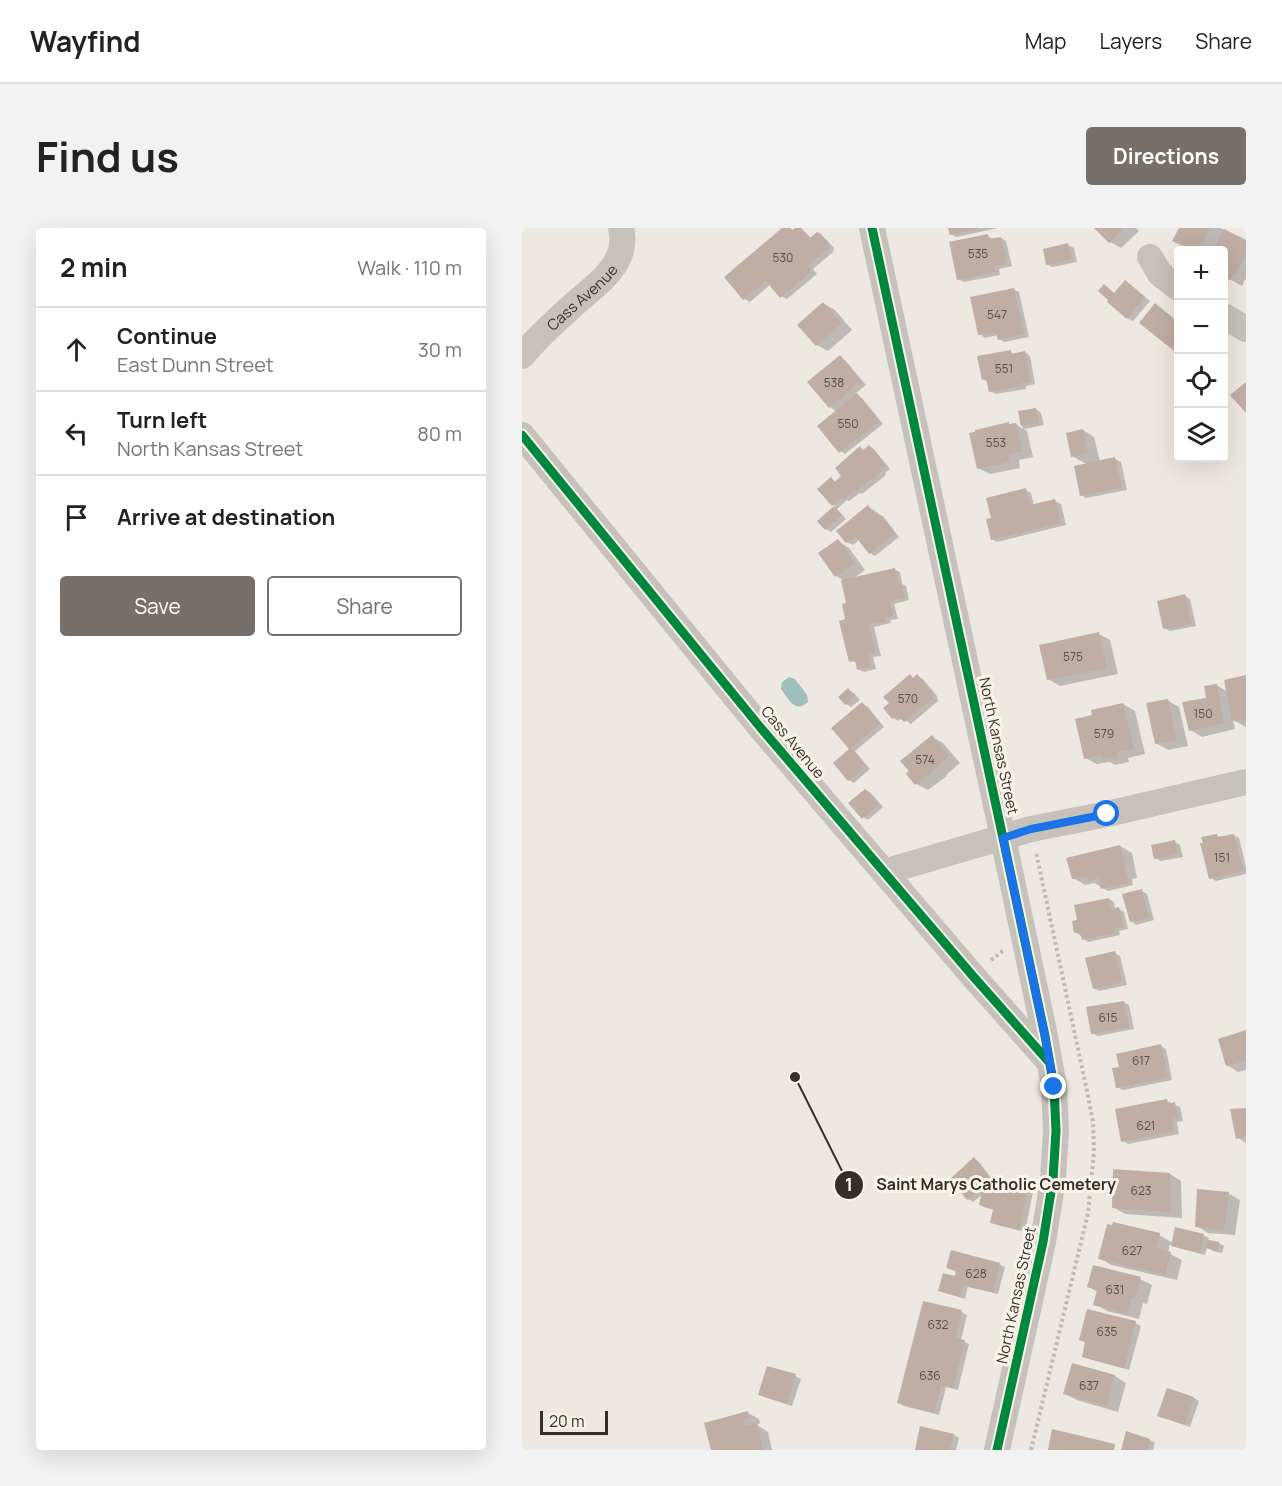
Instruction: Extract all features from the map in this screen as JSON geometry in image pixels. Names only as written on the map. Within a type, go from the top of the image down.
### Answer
[{"type":"street","name":"Cass Avenue","points":[[522,356],[536,340],[600,282],[615,264],[622,246],[621,228]]},
{"type":"street","name":"North Kansas Street","points":[[872,228],[1024,935],[1054,1087],[1056,1131],[1053,1179],[1043,1242],[998,1450]]},
{"type":"street","points":[[1150,257],[1160,274],[1174,285]]},
{"type":"street","points":[[1228,318],[1246,329]]},
{"type":"street","name":"Cass Avenue","points":[[522,435],[760,728],[1049,1062]]},
{"type":"street","points":[[884,872],[1031,829],[1246,782]]},
{"type":"path","points":[[972,975],[1024,935]]},
{"type":"water","points":[[789,677],[795,679],[807,695],[808,702],[799,706],[792,704],[781,689],[782,682]]},
{"type":"building","points":[[782,228],[792,230],[801,228],[810,238],[817,232],[829,244],[828,249],[808,266],[812,271],[780,298],[766,281],[743,300],[724,277]]},
{"type":"building","points":[[948,228],[978,228],[978,229],[950,235]]},
{"type":"building","points":[[1094,228],[1124,228],[1109,243]]},
{"type":"building","points":[[1179,228],[1210,228],[1201,246],[1183,246],[1172,241]]},
{"type":"building","points":[[1224,229],[1246,240],[1246,254],[1230,280],[1228,279],[1228,246],[1216,246]]},
{"type":"building","points":[[988,234],[989,239],[1001,237],[1007,264],[994,266],[995,272],[957,280],[949,242]]},
{"type":"building","points":[[1068,243],[1072,259],[1046,265],[1043,249]]},
{"type":"building","points":[[1125,280],[1145,297],[1127,319],[1098,291],[1104,284],[1114,293]]},
{"type":"building","points":[[1014,288],[1024,334],[998,340],[996,332],[978,335],[970,297]]},
{"type":"building","points":[[823,302],[842,323],[816,346],[797,325]]},
{"type":"building","points":[[1155,303],[1174,319],[1174,351],[1139,323]]},
{"type":"building","points":[[1011,350],[1011,354],[1025,351],[1031,382],[989,392],[986,379],[982,380],[977,356]]},
{"type":"building","points":[[840,355],[861,381],[829,408],[807,382]]},
{"type":"building","points":[[1246,382],[1246,413],[1230,395]]},
{"type":"building","points":[[857,393],[879,421],[839,453],[817,426]]},
{"type":"building","points":[[1036,408],[1039,423],[1021,426],[1018,411]]},
{"type":"building","points":[[1009,422],[1009,424],[1016,423],[1022,451],[1008,454],[1010,462],[977,469],[969,433]]},
{"type":"building","points":[[1083,429],[1088,453],[1071,457],[1066,433]]},
{"type":"building","points":[[869,445],[886,465],[856,492],[854,490],[832,506],[817,489],[831,477],[835,482],[841,476],[835,468],[860,446],[863,450]]},
{"type":"building","points":[[1115,457],[1122,487],[1080,496],[1074,466]]},
{"type":"building","points":[[1026,488],[1030,505],[1055,499],[1061,523],[991,540],[986,519],[991,518],[986,498]]},
{"type":"building","points":[[868,505],[895,533],[869,554],[855,536],[846,543],[836,531]]},
{"type":"building","points":[[834,506],[842,515],[825,530],[817,521]]},
{"type":"building","points":[[838,539],[855,563],[835,577],[818,553]]},
{"type":"building","points":[[895,568],[905,598],[890,601],[893,616],[885,618],[886,621],[869,624],[876,653],[869,655],[871,667],[857,670],[855,660],[849,662],[839,621],[845,619],[842,604],[846,603],[841,580]]},
{"type":"building","points":[[1185,594],[1192,624],[1163,629],[1157,601]]},
{"type":"building","points":[[1099,632],[1107,668],[1047,680],[1039,645]]},
{"type":"building","points":[[910,674],[913,678],[917,674],[932,692],[933,698],[904,722],[897,715],[892,719],[883,708],[889,703],[883,697]]},
{"type":"building","points":[[1246,675],[1246,721],[1244,722],[1243,719],[1232,721],[1224,680]]},
{"type":"building","points":[[1217,684],[1224,723],[1189,731],[1182,702],[1206,698],[1204,686]]},
{"type":"building","points":[[848,688],[855,696],[845,705],[838,697]]},
{"type":"building","points":[[1168,699],[1177,740],[1155,744],[1146,703]]},
{"type":"building","points":[[862,702],[880,723],[851,748],[866,766],[848,781],[833,763],[849,749],[831,728]]},
{"type":"building","points":[[1123,703],[1134,748],[1117,752],[1118,756],[1103,759],[1102,755],[1084,759],[1075,719],[1092,715],[1091,710]]},
{"type":"building","points":[[932,735],[949,756],[915,785],[906,774],[909,771],[900,761]]},
{"type":"building","points":[[865,789],[879,804],[862,819],[848,803]]},
{"type":"building","points":[[1217,834],[1217,837],[1234,834],[1243,871],[1209,879],[1200,843],[1203,843],[1201,837]]},
{"type":"building","points":[[1175,840],[1178,854],[1154,859],[1151,845]]},
{"type":"building","points":[[1120,845],[1129,883],[1101,889],[1099,878],[1088,881],[1087,876],[1072,879],[1066,858]]},
{"type":"building","points":[[1142,889],[1149,918],[1130,922],[1122,894]]},
{"type":"building","points":[[1109,898],[1111,909],[1119,907],[1123,927],[1114,929],[1115,933],[1082,940],[1080,932],[1074,933],[1072,921],[1077,920],[1074,905]]},
{"type":"building","points":[[1115,951],[1122,982],[1093,989],[1085,958]]},
{"type":"building","points":[[1124,1001],[1129,1027],[1091,1034],[1086,1007]]},
{"type":"building","points":[[1246,1030],[1246,1061],[1226,1066],[1218,1039]]},
{"type":"building","points":[[1161,1044],[1168,1077],[1116,1088],[1112,1068],[1119,1067],[1116,1054]]},
{"type":"building","points":[[1167,1099],[1168,1104],[1175,1102],[1178,1118],[1172,1119],[1174,1131],[1121,1142],[1115,1109]]},
{"type":"building","points":[[1246,1108],[1246,1136],[1236,1139],[1230,1109]]},
{"type":"building","points":[[974,1157],[990,1178],[1028,1187],[1020,1230],[990,1223],[993,1209],[979,1205],[983,1187],[967,1200],[950,1179]]},
{"type":"building","points":[[1113,1169],[1170,1173],[1171,1212],[1112,1208]]},
{"type":"building","points":[[1197,1189],[1229,1192],[1224,1230],[1195,1227]]},
{"type":"building","points":[[1113,1222],[1160,1233],[1156,1248],[1171,1252],[1165,1275],[1098,1259],[1107,1224],[1112,1225]]},
{"type":"building","points":[[1175,1227],[1204,1234],[1200,1253],[1171,1246]]},
{"type":"building","points":[[1208,1240],[1219,1242],[1217,1251],[1206,1248]]},
{"type":"building","points":[[951,1250],[1000,1263],[993,1292],[963,1285],[960,1297],[938,1291],[943,1273],[955,1276],[956,1271],[946,1268]]},
{"type":"building","points":[[1093,1265],[1141,1277],[1135,1298],[1131,1298],[1127,1314],[1093,1305],[1097,1290],[1087,1287]]},
{"type":"building","points":[[923,1301],[962,1310],[956,1338],[965,1340],[953,1388],[941,1385],[934,1413],[897,1403]]},
{"type":"building","points":[[1087,1309],[1136,1321],[1124,1368],[1082,1357],[1085,1342],[1079,1340]]},
{"type":"building","points":[[1072,1363],[1115,1375],[1107,1406],[1063,1394]]},
{"type":"building","points":[[767,1366],[796,1374],[787,1404],[758,1395]]},
{"type":"building","points":[[1167,1388],[1194,1397],[1185,1425],[1157,1416]]},
{"type":"building","points":[[748,1411],[749,1416],[743,1421],[746,1426],[757,1423],[763,1450],[711,1450],[704,1423]]},
{"type":"building","points":[[920,1426],[954,1434],[950,1450],[915,1450]]},
{"type":"building","points":[[1052,1429],[1115,1444],[1114,1450],[1048,1450]]},
{"type":"building","points":[[1126,1431],[1150,1439],[1147,1450],[1121,1450]]},
{"type":"cycle path","points":[[872,228],[1054,1087],[1056,1131],[1053,1179],[1043,1242],[997,1450]]},
{"type":"cycle path","points":[[522,435],[760,727],[1049,1062]]},
{"type":"place","name":"Saint Marys Catholic Cemetery","points":[[795,1077]]},
{"type":"route","points":[[1054,1087],[1003,838],[1031,829],[1107,814]]}]
